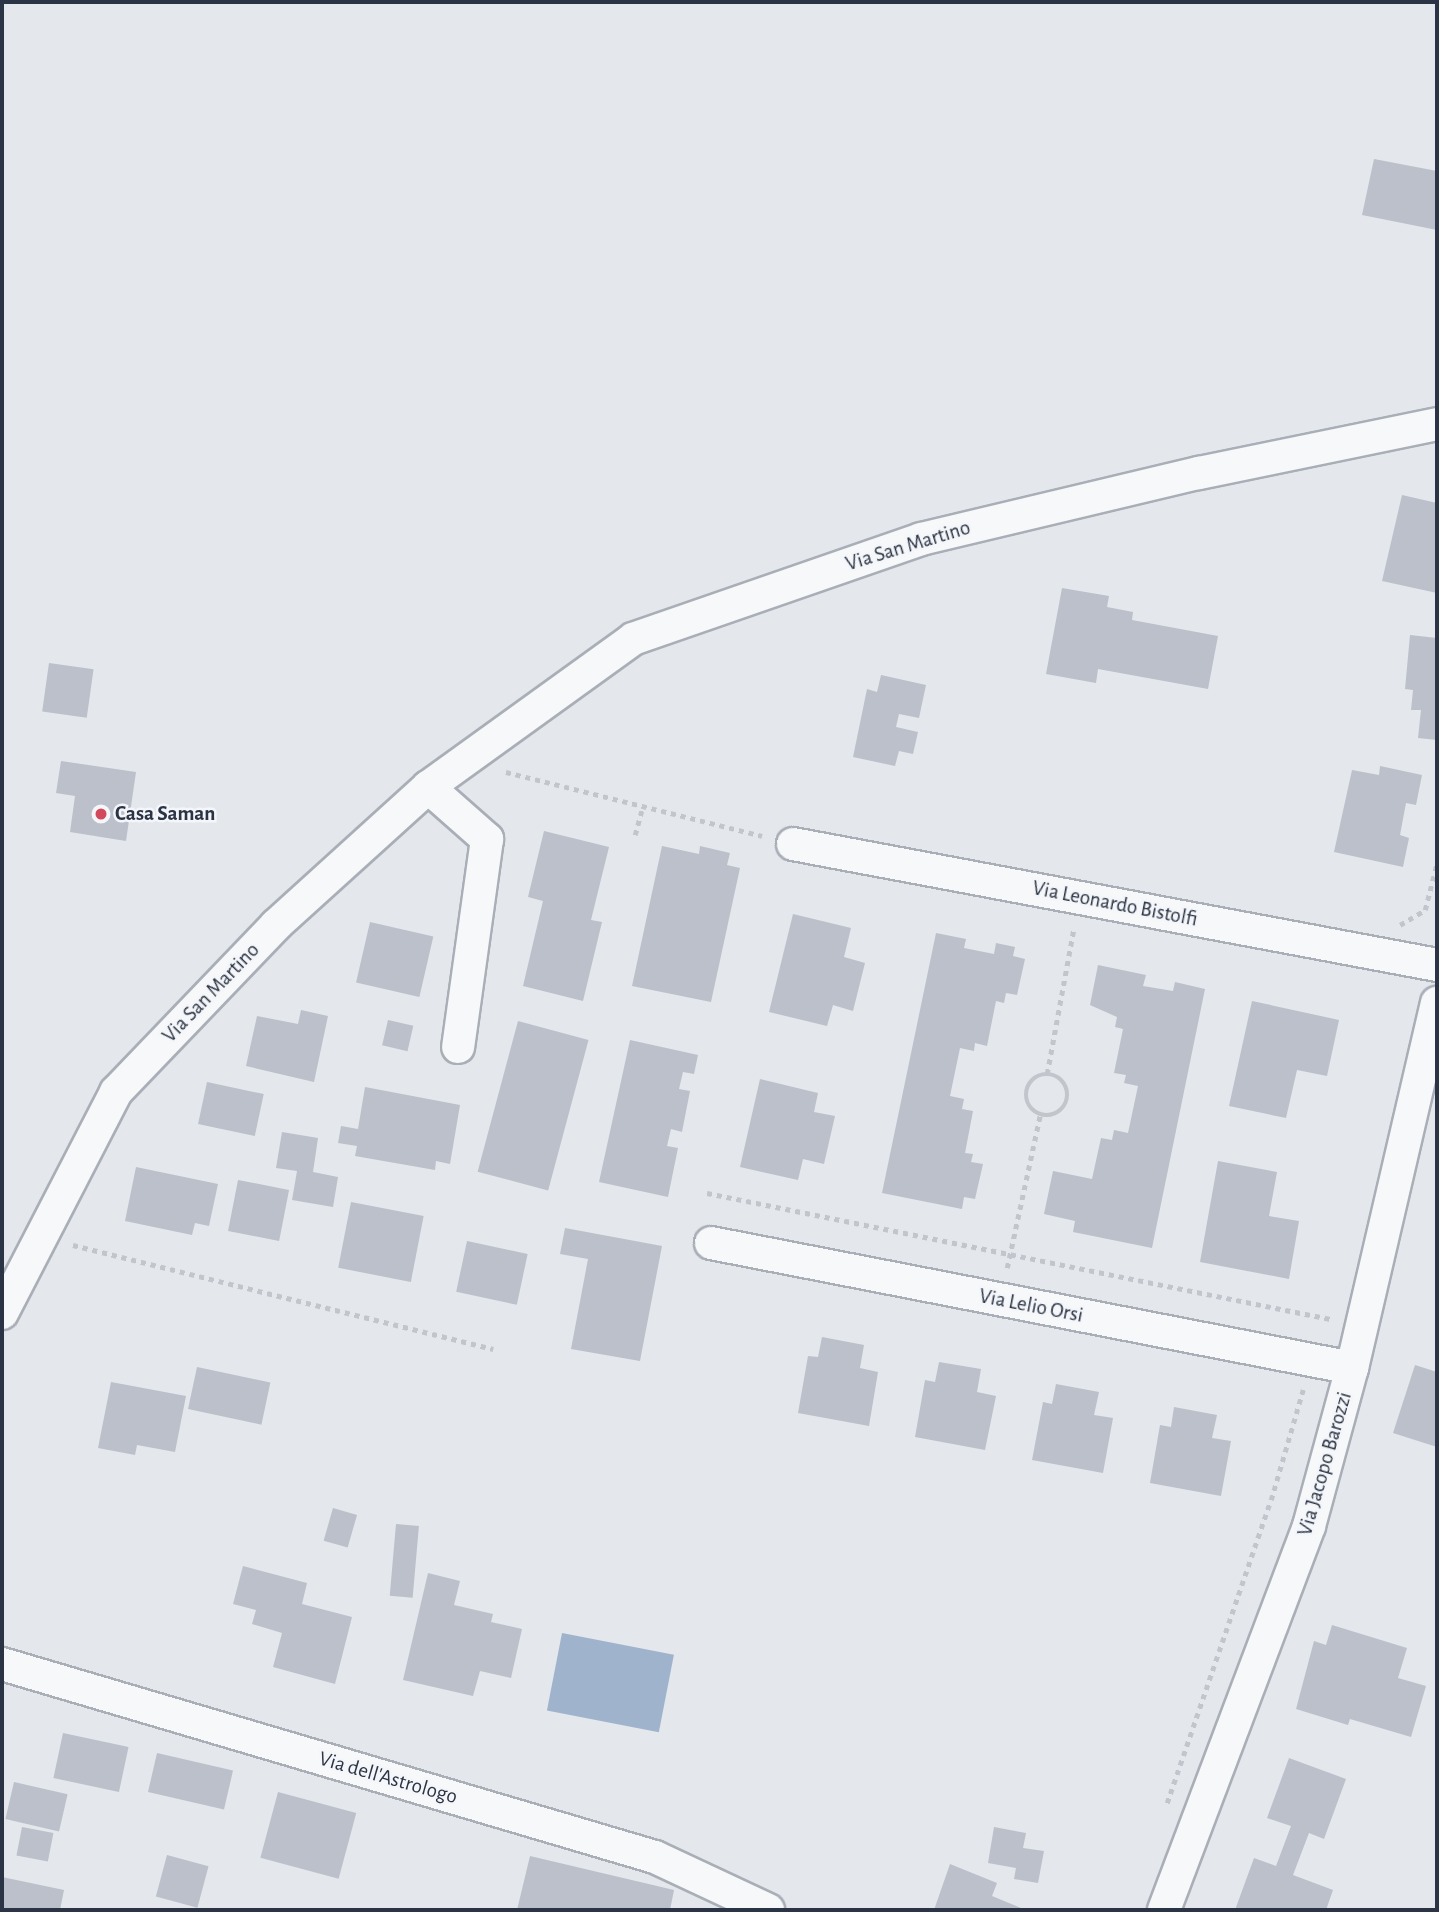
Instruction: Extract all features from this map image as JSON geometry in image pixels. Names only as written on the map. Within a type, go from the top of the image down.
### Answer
[{"type":"street","name":"Via San Martino","points":[[2,1313],[116,1092],[276,925],[428,787],[633,639],[908,543],[1199,473],[1437,424]]},
{"type":"street","points":[[428,787],[487,839],[458,1047]]},
{"type":"street","name":"Via Leonardo Bistolfi","points":[[793,844],[1437,965]]},
{"type":"street","name":"Via Jacopo Barozzi","points":[[1164,1910],[1309,1526],[1352,1368],[1437,1003]]},
{"type":"street","name":"Via Lelio Orsi","points":[[711,1243],[1352,1368]]},
{"type":"street","name":"Via dell'Astrologo","points":[[2,1664],[655,1857],[768,1910]]},
{"type":"path","points":[[464,761],[793,844]]},
{"type":"path","points":[[635,835],[643,806]]},
{"type":"path","points":[[1047,1074],[1080,898]]},
{"type":"path","points":[[1047,1074],[1065,1084],[1067,1098],[1060,1111],[1040,1115],[1029,1106],[1026,1094],[1034,1078],[1047,1074]]},
{"type":"path","points":[[1001,1300],[1040,1115]]},
{"type":"path","points":[[707,1193],[1331,1320]]},
{"type":"path","points":[[41,1237],[493,1349]]},
{"type":"water","points":[[562,1633],[674,1655],[659,1732],[547,1711]]},
{"type":"building","points":[[1374,159],[1437,171],[1437,230],[1362,215]]},
{"type":"building","points":[[1402,495],[1437,503],[1437,593],[1382,581]]},
{"type":"building","points":[[1062,588],[1109,596],[1107,607],[1133,612],[1132,620],[1218,636],[1208,689],[1098,669],[1096,683],[1046,674]]},
{"type":"building","points":[[1410,635],[1437,638],[1437,740],[1418,738],[1421,710],[1411,710],[1413,690],[1405,689]]},
{"type":"building","points":[[49,663],[94,669],[87,718],[42,712]]},
{"type":"building","points":[[881,675],[926,685],[919,718],[899,714],[896,727],[918,732],[913,754],[899,751],[895,766],[853,757],[867,689],[877,692]]},
{"type":"building","name":"Casa Saman","points":[[61,761],[136,772],[126,841],[70,832],[75,796],[56,793]]},
{"type":"building","points":[[1380,766],[1422,775],[1416,805],[1406,803],[1400,835],[1409,838],[1403,867],[1334,852],[1352,770],[1379,775]]},
{"type":"building","points":[[544,831],[609,847],[591,920],[602,922],[583,1001],[523,986],[543,901],[528,897]]},
{"type":"building","points":[[662,846],[699,854],[700,846],[730,853],[727,865],[740,868],[711,1002],[632,986]]},
{"type":"building","points":[[793,914],[851,928],[844,957],[865,963],[853,1011],[833,1005],[827,1026],[769,1012]]},
{"type":"building","points":[[370,922],[433,937],[419,997],[356,982]]},
{"type":"building","points":[[936,933],[966,939],[964,948],[994,954],[996,943],[1015,947],[1013,956],[1025,959],[1017,995],[1006,993],[1004,1003],[996,1001],[987,1046],[975,1043],[974,1051],[960,1048],[950,1096],[964,1099],[962,1109],[973,1111],[965,1153],[973,1154],[971,1162],[983,1164],[975,1199],[964,1197],[962,1209],[882,1193]]},
{"type":"building","points":[[1098,965],[1146,975],[1143,986],[1173,991],[1175,982],[1205,989],[1152,1248],[1073,1232],[1075,1221],[1044,1214],[1053,1171],[1092,1179],[1101,1138],[1112,1140],[1114,1130],[1128,1133],[1138,1086],[1124,1083],[1126,1075],[1114,1073],[1123,1029],[1115,1027],[1117,1017],[1090,1005]]},
{"type":"building","points":[[1252,1001],[1339,1020],[1327,1076],[1297,1070],[1286,1118],[1229,1106]]},
{"type":"building","points":[[301,1010],[328,1016],[314,1082],[246,1066],[257,1016],[298,1024]]},
{"type":"building","points":[[388,1020],[413,1026],[407,1051],[382,1045]]},
{"type":"building","points":[[518,1021],[589,1040],[548,1191],[478,1172]]},
{"type":"building","points":[[630,1040],[698,1055],[694,1074],[683,1072],[679,1089],[690,1091],[682,1132],[671,1129],[667,1146],[678,1148],[668,1197],[599,1182]]},
{"type":"building","points":[[760,1079],[818,1093],[814,1112],[835,1116],[824,1164],[803,1159],[798,1180],[740,1167]]},
{"type":"building","points":[[207,1082],[264,1094],[255,1136],[198,1124]]},
{"type":"building","points":[[365,1087],[460,1105],[450,1164],[436,1161],[435,1170],[355,1156],[357,1146],[338,1143],[341,1126],[358,1129]]},
{"type":"building","points":[[282,1132],[318,1138],[313,1172],[338,1177],[333,1207],[292,1200],[297,1171],[276,1168]]},
{"type":"building","points":[[1218,1161],[1277,1172],[1269,1216],[1299,1221],[1289,1279],[1200,1262]]},
{"type":"building","points":[[136,1167],[218,1184],[209,1226],[195,1223],[192,1235],[125,1221]]},
{"type":"building","points":[[238,1180],[289,1190],[279,1241],[228,1231]]},
{"type":"building","points":[[351,1202],[424,1216],[411,1282],[338,1268]]},
{"type":"building","points":[[565,1228],[662,1246],[640,1361],[571,1349],[588,1259],[560,1254]]},
{"type":"building","points":[[467,1241],[528,1254],[517,1305],[456,1292]]},
{"type":"building","points":[[822,1337],[864,1345],[860,1368],[878,1372],[869,1426],[798,1413],[808,1356],[818,1357]]},
{"type":"building","points":[[939,1362],[981,1369],[977,1392],[996,1396],[985,1450],[915,1437],[925,1380],[935,1382]]},
{"type":"building","points":[[1415,1365],[1437,1372],[1437,1447],[1393,1433]]},
{"type":"building","points":[[197,1367],[270,1383],[261,1425],[188,1409]]},
{"type":"building","points":[[111,1382],[186,1396],[175,1452],[137,1445],[135,1455],[98,1448]]},
{"type":"building","points":[[1056,1384],[1099,1392],[1094,1415],[1113,1418],[1103,1473],[1032,1460],[1043,1402],[1052,1404]]},
{"type":"building","points":[[1174,1407],[1217,1415],[1212,1438],[1231,1441],[1221,1496],[1150,1483],[1160,1425],[1171,1427]]},
{"type":"building","points":[[333,1508],[357,1515],[348,1548],[324,1541]]},
{"type":"building","points":[[396,1524],[419,1526],[413,1598],[390,1596]]},
{"type":"building","points":[[243,1566],[307,1583],[302,1604],[352,1617],[335,1684],[273,1667],[282,1633],[252,1624],[256,1610],[233,1604]]},
{"type":"building","points":[[428,1573],[460,1581],[454,1605],[493,1614],[491,1622],[522,1629],[511,1678],[480,1671],[473,1696],[403,1680]]},
{"type":"building","points":[[1332,1625],[1407,1648],[1398,1678],[1426,1686],[1411,1737],[1350,1719],[1348,1725],[1296,1709],[1314,1641],[1326,1645]]},
{"type":"building","points":[[63,1733],[129,1747],[119,1792],[53,1778]]},
{"type":"building","points":[[157,1753],[233,1771],[224,1810],[148,1792]]},
{"type":"building","points":[[1289,1758],[1346,1779],[1324,1839],[1309,1833],[1293,1875],[1333,1890],[1326,1910],[1235,1910],[1254,1858],[1276,1866],[1291,1826],[1267,1818]]},
{"type":"building","points":[[14,1782],[68,1794],[59,1831],[5,1819]]},
{"type":"building","points":[[278,1792],[356,1813],[339,1879],[260,1858]]},
{"type":"building","points":[[22,1827],[53,1833],[48,1862],[16,1855]]},
{"type":"building","points":[[994,1827],[1026,1833],[1023,1848],[1044,1851],[1038,1883],[1014,1879],[1016,1868],[988,1863]]},
{"type":"building","points":[[167,1855],[209,1866],[197,1908],[156,1897]]},
{"type":"building","points":[[530,1856],[674,1890],[670,1910],[517,1910]]},
{"type":"building","points":[[950,1864],[997,1883],[992,1896],[1026,1910],[934,1910]]},
{"type":"building","points":[[2,1877],[64,1890],[60,1910],[2,1910]]},
{"type":"place","name":"Casa Saman","points":[[101,814]]}]
